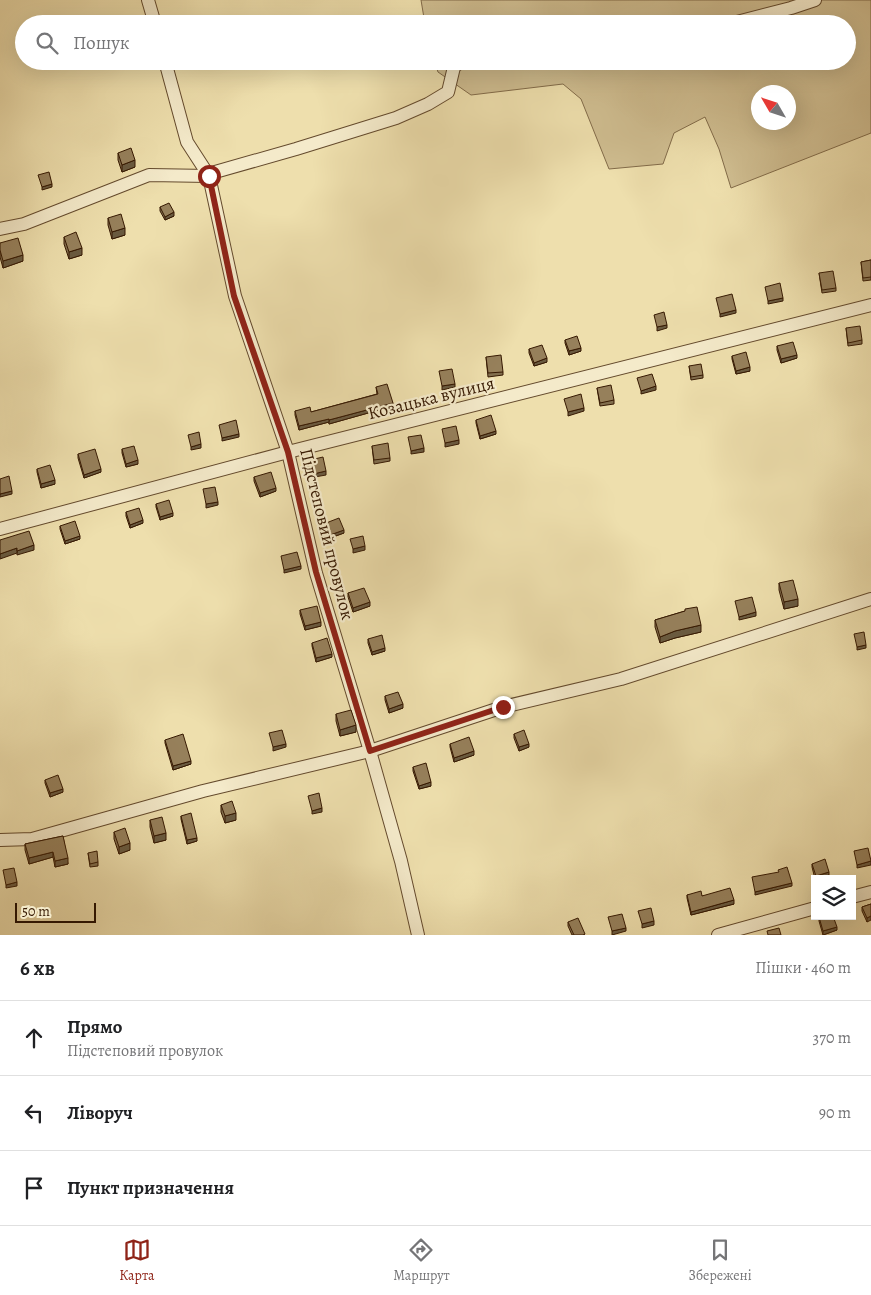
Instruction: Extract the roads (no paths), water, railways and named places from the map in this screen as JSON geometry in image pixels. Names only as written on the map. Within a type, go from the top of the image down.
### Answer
[{"type":"street","points":[[148,0],[152,15]]},
{"type":"street","points":[[764,15],[815,0]]},
{"type":"street","name":"Підстеповий провулок","points":[[167,70],[187,142],[209,176],[234,296],[288,452],[316,572],[401,861],[418,935]]},
{"type":"street","points":[[0,229],[24,224],[149,175],[209,176],[215,172],[396,118],[428,104],[448,92],[453,70]]},
{"type":"street","name":"Козацька вулиця","points":[[0,529],[288,452],[871,305]]},
{"type":"street","points":[[0,840],[32,839],[202,791],[370,751],[503,707],[621,679],[871,599]]},
{"type":"street","points":[[856,896],[871,892]]},
{"type":"street","points":[[718,935],[811,909]]}]
